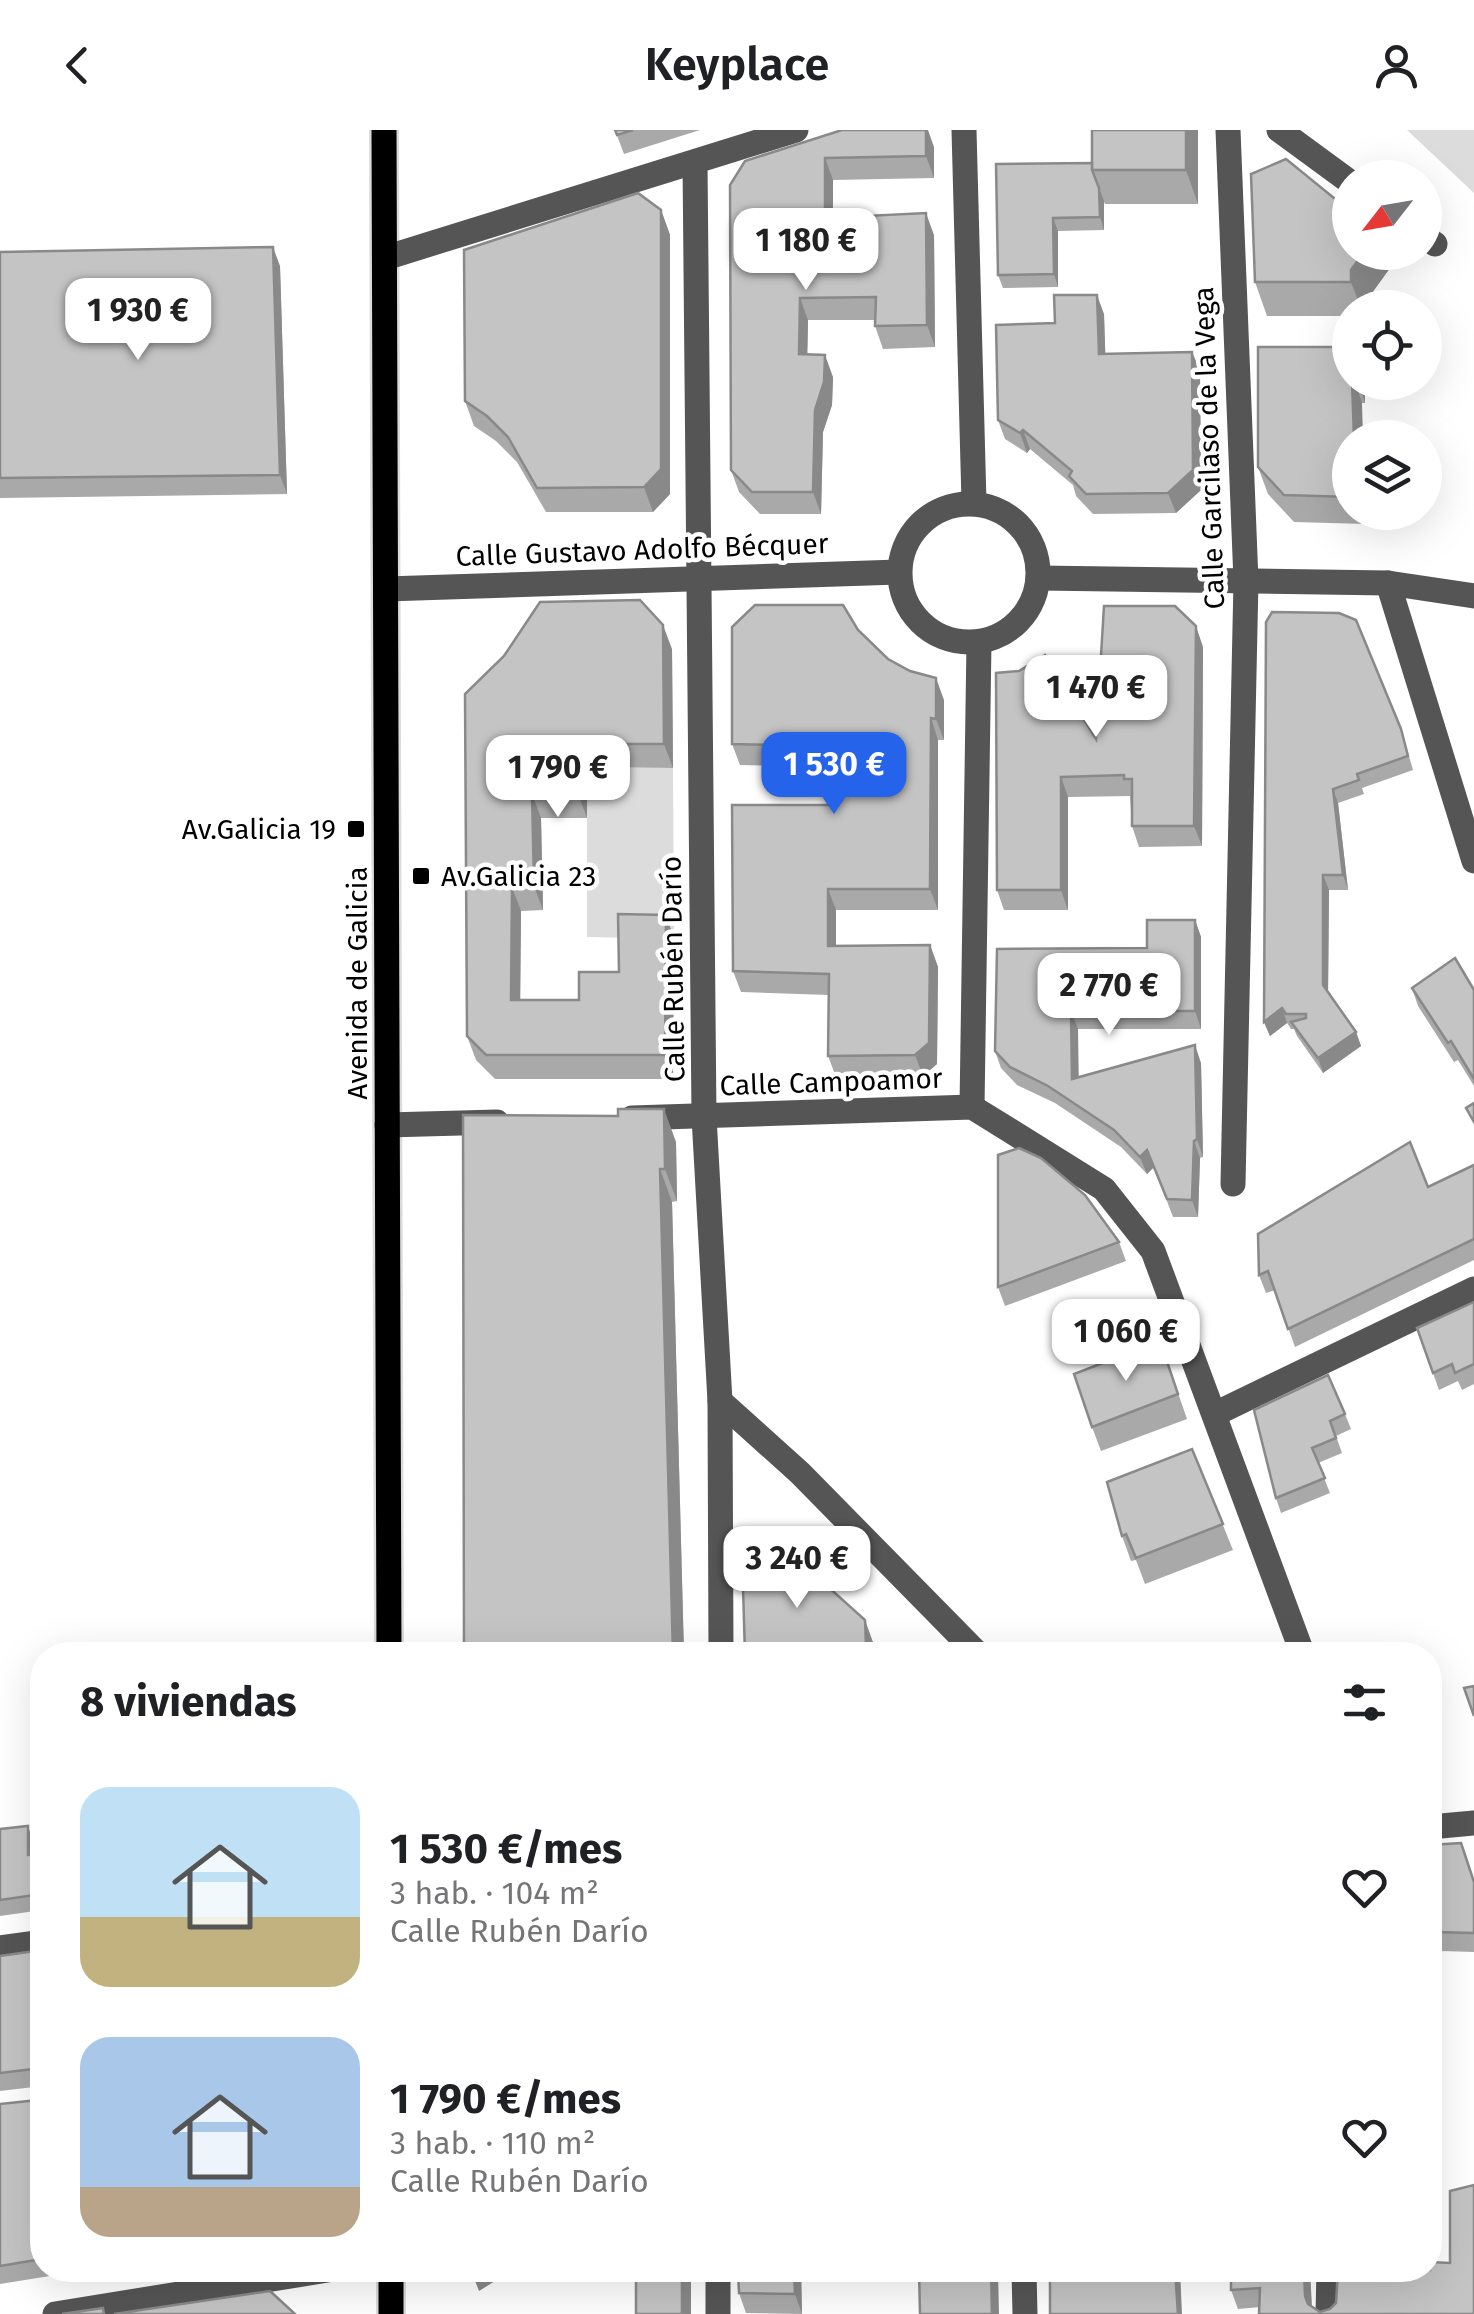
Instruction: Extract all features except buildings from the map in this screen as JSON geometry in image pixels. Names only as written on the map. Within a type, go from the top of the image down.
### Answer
[{"type":"main road","name":"Avenida de Galicia","points":[[384,130],[389,1642]]},
{"type":"main road","points":[[391,2282],[391,2314]]},
{"type":"street","points":[[385,258],[796,130]]},
{"type":"street","points":[[964,130],[974,502]]},
{"type":"street","name":"Calle Garcilaso de la Vega","points":[[1228,130],[1246,581],[1233,1184]]},
{"type":"street","points":[[1279,130],[1332,169]]},
{"type":"street","name":"Calle Rubén Darío","points":[[695,162],[704,1116],[720,1401],[721,1642]]},
{"type":"street","points":[[974,502],[1005,512],[1033,544],[1039,578],[1024,617],[1004,634],[979,642],[958,642],[936,634],[918,620],[906,602],[899,572],[907,542],[924,519],[947,506],[974,502]]},
{"type":"street","name":"Calle Gustavo Adolfo Bécquer","points":[[386,589],[899,572]]},
{"type":"street","points":[[1039,578],[1388,584],[1474,596]]},
{"type":"street","points":[[1388,584],[1474,861]]},
{"type":"street","points":[[972,1107],[979,642]]},
{"type":"street","name":"Calle Campoamor","points":[[610,1119],[972,1107],[1104,1189],[1153,1251],[1298,1642]]},
{"type":"street","points":[[387,1125],[516,1121]]},
{"type":"street","points":[[1215,1414],[1474,1289]]},
{"type":"street","points":[[720,1401],[800,1473],[965,1642]]},
{"type":"street","points":[[1442,1826],[1474,1823]]},
{"type":"street","points":[[0,1948],[30,1944]]},
{"type":"street","points":[[55,2314],[254,2282]]},
{"type":"street","points":[[718,2282],[718,2314]]},
{"type":"street","points":[[1024,2282],[1025,2314]]},
{"type":"street","points":[[1328,2314],[1329,2282]]},
{"type":"shaded area","points":[[1407,130],[1474,130],[1474,193],[1442,160]]},
{"type":"shaded area","points":[[587,767],[673,768],[674,939],[587,937]]},
{"type":"place","name":"Av.Galicia 19","points":[[356,829]]},
{"type":"place","name":"Av.Galicia 23","points":[[421,876]]}]
